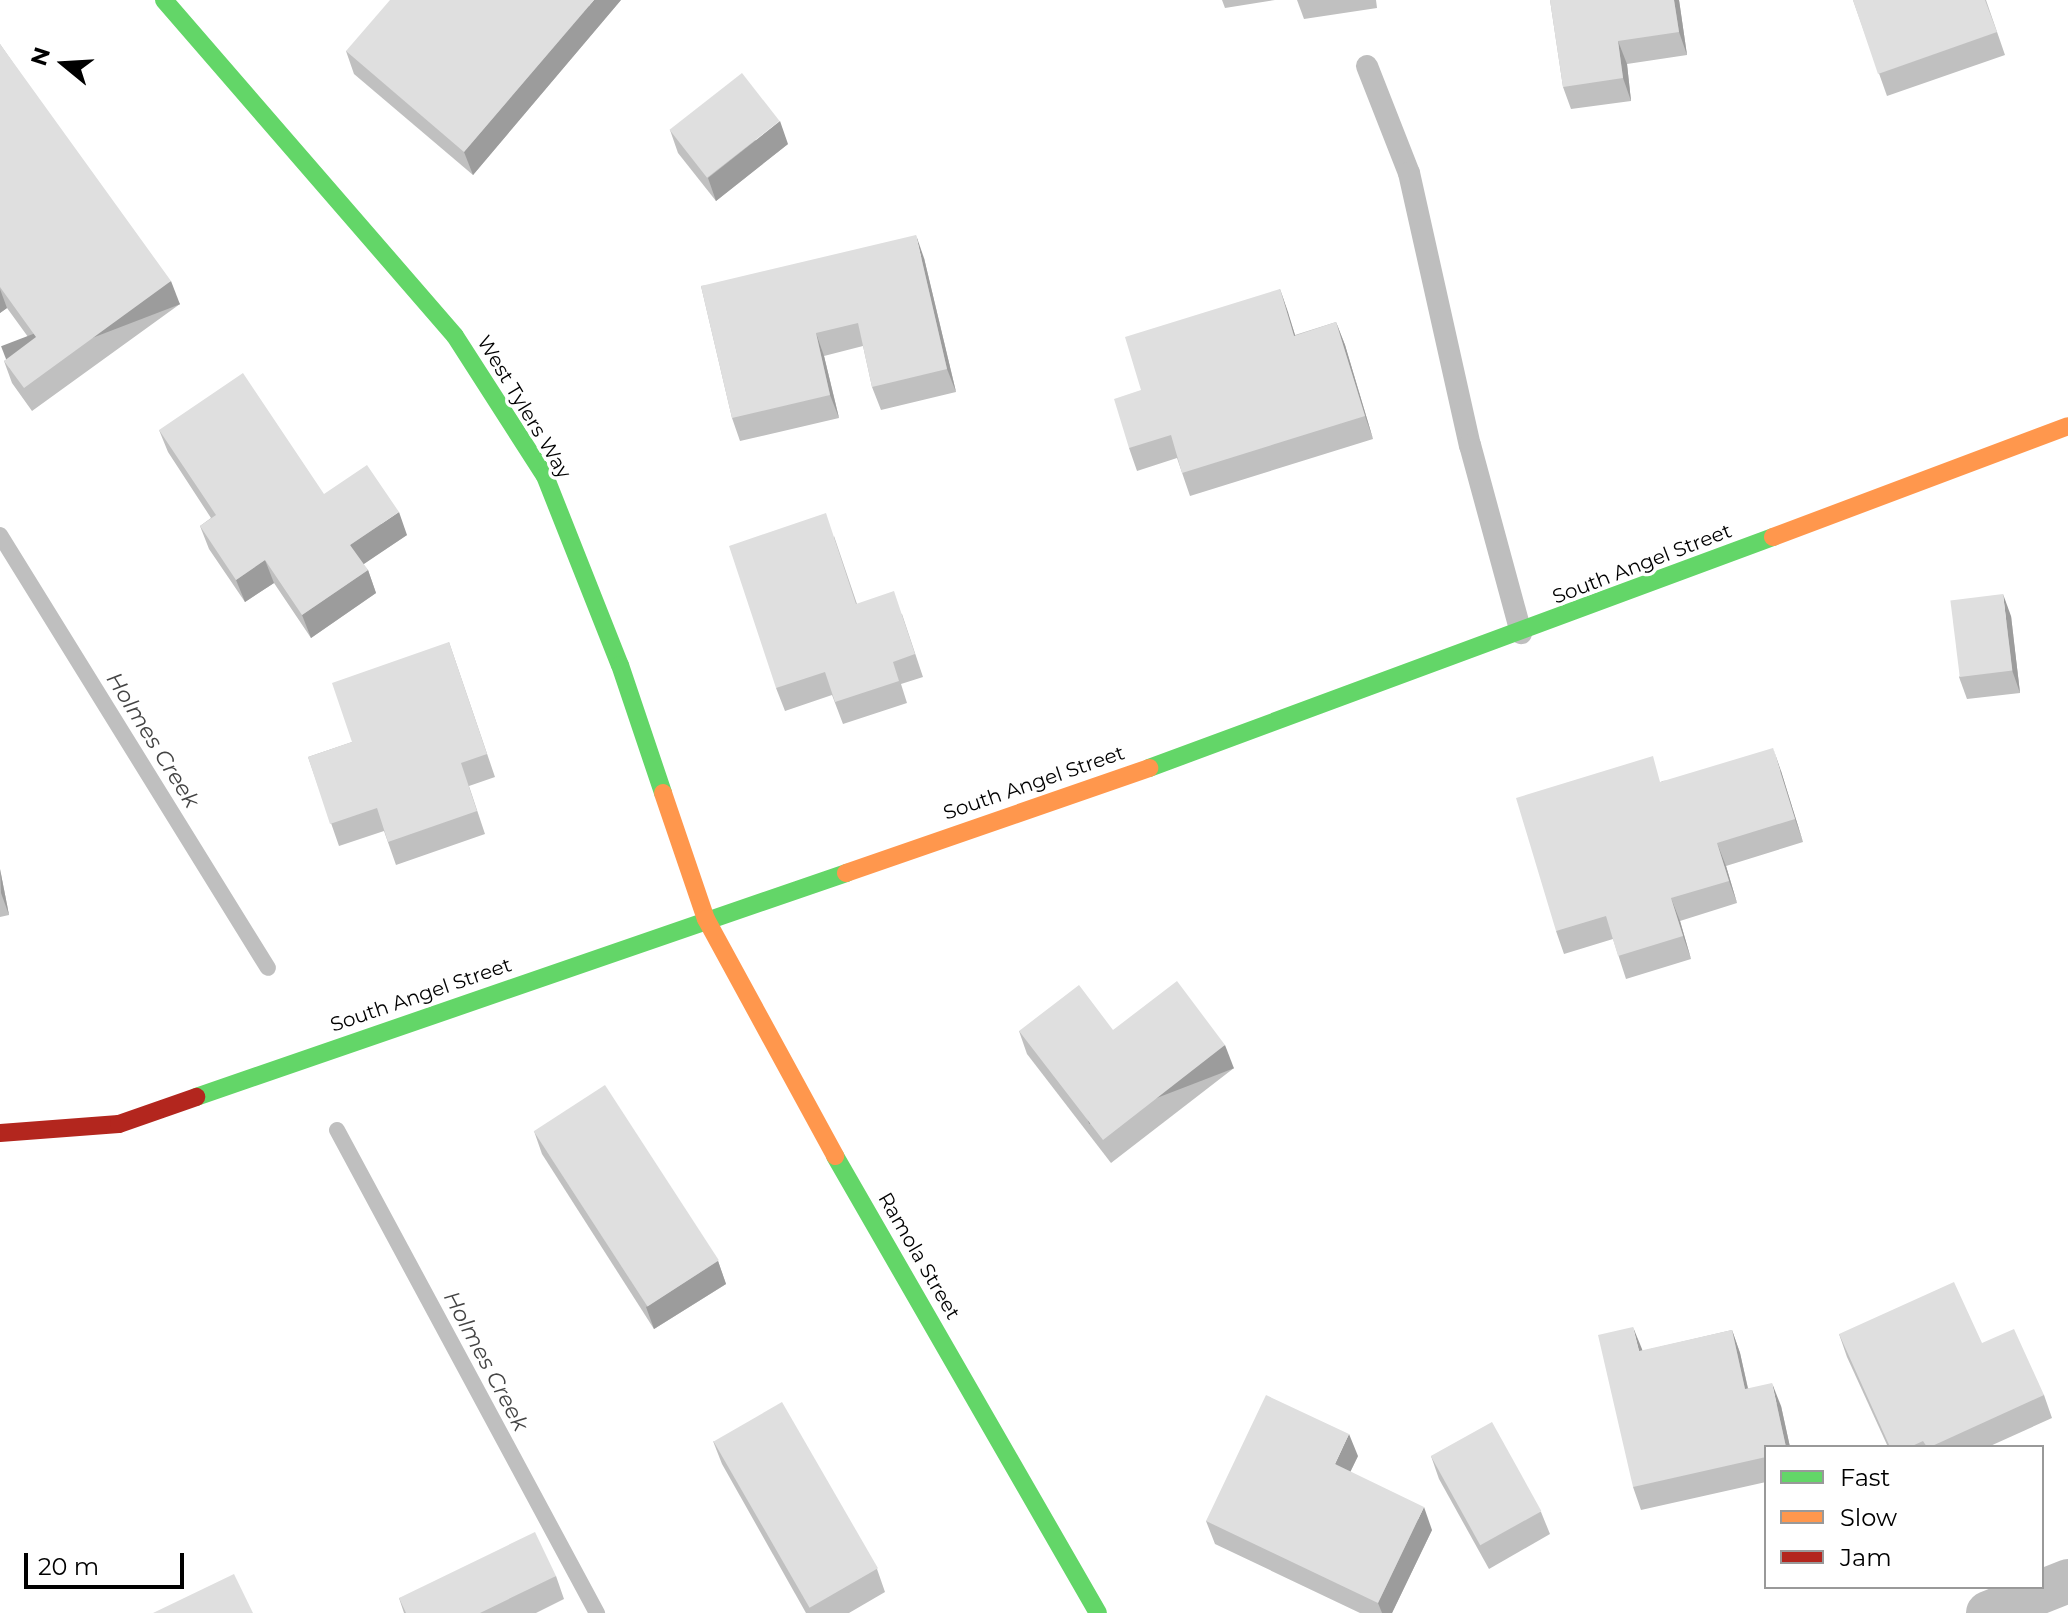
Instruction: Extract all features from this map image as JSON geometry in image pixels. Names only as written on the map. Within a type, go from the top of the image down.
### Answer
[{"type":"street","name":"West Tylers Way","points":[[164,0],[455,336],[545,476],[620,665],[706,919]]},
{"type":"street","name":"South Angel Street","points":[[0,1133],[119,1124],[1325,707],[2068,426]]},
{"type":"street","name":"Ramola Street","points":[[706,919],[796,1087],[1098,1613]]},
{"type":"street","points":[[1988,1613],[2068,1581]]},
{"type":"lane","points":[[1367,66],[1409,173],[1470,445],[1521,633]]},
{"type":"building","points":[[390,0],[594,0],[464,152],[346,51]]},
{"type":"building","points":[[1550,0],[1674,0],[1679,32],[1618,41],[1623,78],[1563,87]]},
{"type":"building","points":[[1853,0],[1985,0],[1997,32],[1878,74]]},
{"type":"building","points":[[0,44],[171,281],[24,388],[4,361],[36,337],[0,287]]},
{"type":"building","points":[[742,73],[780,121],[707,178],[670,130]]},
{"type":"building","points":[[916,235],[947,369],[872,387],[858,323],[816,333],[830,395],[732,418],[701,286]]},
{"type":"building","points":[[1280,289],[1294,336],[1336,322],[1365,416],[1182,473],[1171,435],[1129,448],[1114,399],[1141,390],[1125,337]]},
{"type":"building","points":[[243,373],[324,494],[367,465],[399,512],[350,545],[368,570],[302,615],[265,560],[236,580],[200,526],[216,515],[159,430]]},
{"type":"building","points":[[826,513],[856,604],[894,591],[915,654],[893,662],[899,681],[835,702],[825,672],[776,688],[729,546]]},
{"type":"building","points":[[2003,594],[2012,670],[1960,677],[1950,600]]},
{"type":"building","points":[[449,642],[487,754],[461,763],[477,811],[388,842],[377,808],[330,824],[308,757],[352,742],[332,683]]},
{"type":"building","points":[[1773,748],[1795,819],[1717,843],[1729,881],[1671,898],[1683,936],[1618,956],[1606,916],[1556,931],[1516,798],[1653,756],[1660,782]]},
{"type":"building","points":[[1177,981],[1225,1045],[1103,1140],[1019,1031],[1079,985],[1113,1030]]},
{"type":"building","points":[[605,1085],[719,1260],[648,1307],[534,1131]]},
{"type":"building","points":[[1954,1282],[1982,1343],[2014,1329],[2044,1395],[1934,1445],[1926,1445],[1923,1441],[1914,1445],[1889,1445],[1839,1334]]},
{"type":"building","points":[[1633,1327],[1639,1351],[1732,1330],[1745,1389],[1772,1383],[1786,1445],[1764,1445],[1764,1457],[1633,1487],[1598,1335]]},
{"type":"building","points":[[1266,1395],[1349,1434],[1335,1464],[1424,1507],[1378,1603],[1206,1521]]},
{"type":"building","points":[[782,1402],[878,1568],[810,1608],[714,1442]]},
{"type":"building","points":[[1492,1422],[1541,1511],[1480,1545],[1431,1456]]},
{"type":"building","points":[[535,1532],[556,1576],[480,1613],[406,1613],[399,1598]]},
{"type":"building","points":[[234,1574],[253,1613],[153,1613]]},
{"type":"waterway","name":"Holmes Creek","points":[[0,535],[268,968]]},
{"type":"waterway","name":"Holmes Creek","points":[[337,1130],[597,1613]]},
{"type":"traffic: fast","points":[[164,0],[455,336],[545,476],[620,665],[663,793]]},
{"type":"traffic: fast","points":[[1149,768],[1773,537]]},
{"type":"traffic: fast","points":[[196,1097],[846,873]]},
{"type":"traffic: fast","points":[[835,1156],[1098,1613]]},
{"type":"traffic: slow","points":[[1773,537],[2068,426]]},
{"type":"traffic: slow","points":[[846,873],[1149,768]]},
{"type":"traffic: slow","points":[[663,793],[706,919],[835,1156]]},
{"type":"traffic: jam","points":[[0,1133],[119,1124],[196,1097]]}]
